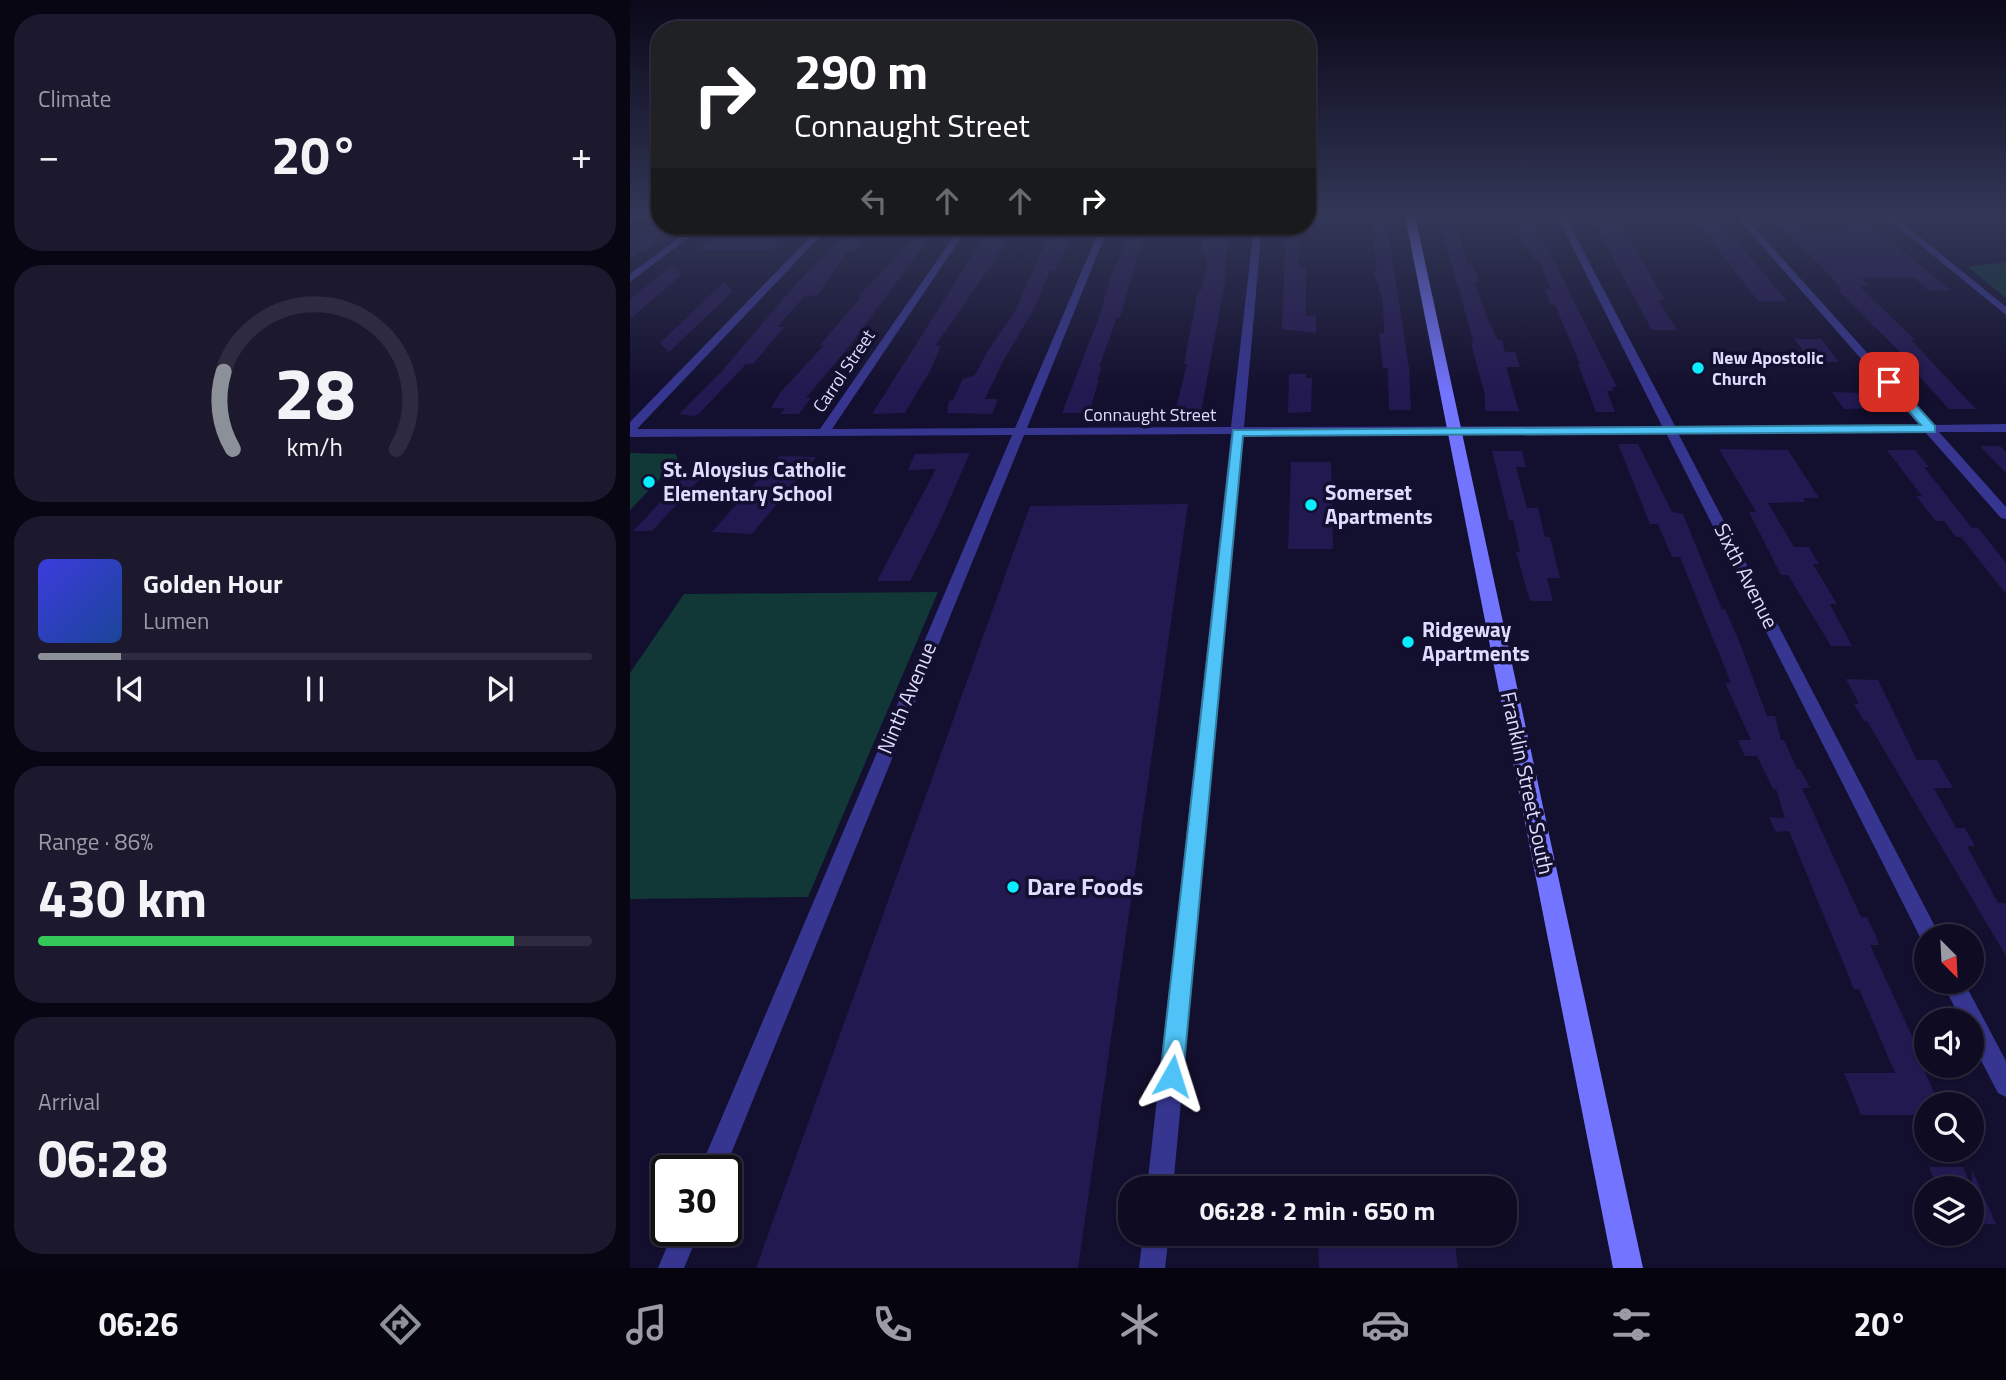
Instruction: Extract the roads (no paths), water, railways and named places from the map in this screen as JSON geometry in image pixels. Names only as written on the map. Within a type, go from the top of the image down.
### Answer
[{"type":"street","points":[[630,431],[779,275]]},
{"type":"street","name":"Carrol Street","points":[[823,433],[931,275]]},
{"type":"street","name":"Ninth Avenue","points":[[718,1155],[1083,275]]},
{"type":"street","points":[[1161,1176],[1253,275]]},
{"type":"street","name":"Franklin Street South","points":[[1422,275],[1628,1268]]},
{"type":"street","name":"Sixth Avenue","points":[[1592,275],[1924,924]]},
{"type":"street","points":[[1793,275],[2006,515]]},
{"type":"street","points":[[1961,275],[2006,312]]},
{"type":"street","name":"Connaught Street","points":[[630,431],[1017,433],[2006,428]]},
{"type":"street","points":[[1959,994],[2006,1085]]},
{"type":"street","points":[[671,1268],[680,1246]]},
{"type":"street","points":[[1152,1268],[1155,1246]]},
{"type":"place","name":"New Apostolic Church","points":[[1698,368]]},
{"type":"place","name":"St. Aloysius Catholic Elementary School","points":[[649,482]]},
{"type":"place","name":"Somerset Apartments","points":[[1311,505]]},
{"type":"place","name":"Ridgeway Apartments","points":[[1408,642]]},
{"type":"place","name":"Dare Foods","points":[[1013,887]]}]
